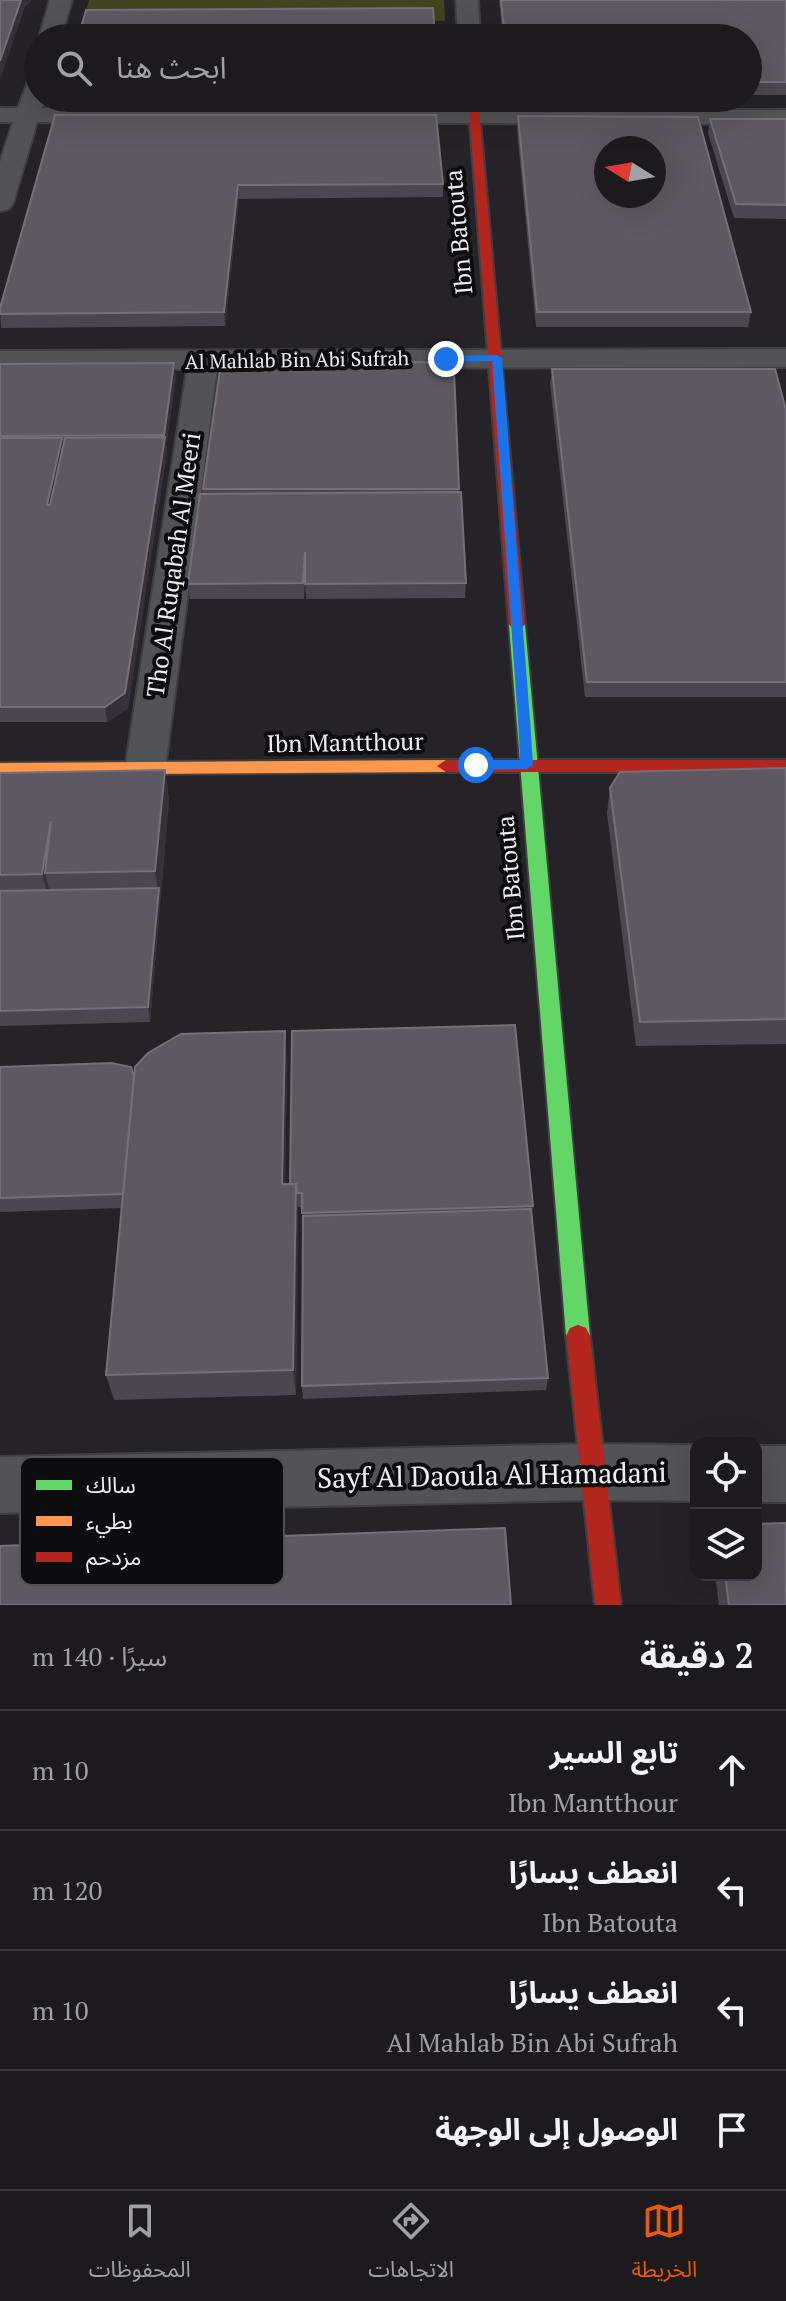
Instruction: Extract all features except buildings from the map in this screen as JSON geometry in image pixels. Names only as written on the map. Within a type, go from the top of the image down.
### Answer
[{"type":"street","points":[[54,24],[61,0]]},
{"type":"street","points":[[467,0],[468,24]]},
{"type":"street","points":[[0,203],[29,112]]},
{"type":"street","points":[[0,115],[176,112]]},
{"type":"street","name":"Ibn Batouta","points":[[474,112],[497,358],[527,765],[592,1472],[608,1605]]},
{"type":"street","points":[[644,112],[786,117]]},
{"type":"street","name":"Al Mahlab Bin Abi Sufrah","points":[[0,360],[203,362],[786,358]]},
{"type":"street","name":"Tho Al Ruqabah Al Meeri","points":[[145,769],[203,362]]},
{"type":"street","name":"Ibn Mantthour","points":[[0,769],[786,766]]},
{"type":"street","name":"Sayf Al Daoula Al Hamadani","points":[[284,1479],[690,1473]]},
{"type":"street","points":[[762,1474],[786,1474]]},
{"type":"street","name":"Sayf Al Daoula Al Hamadani","points":[[0,1485],[20,1485]]},
{"type":"green space","points":[[89,0],[444,0],[445,21],[83,23]]},
{"type":"traffic: fast","points":[[517,625],[578,1336]]},
{"type":"traffic: slow","points":[[0,769],[446,766]]},
{"type":"traffic: jam","points":[[474,112],[517,625]]},
{"type":"traffic: jam","points":[[446,766],[786,766]]},
{"type":"traffic: jam","points":[[578,1336],[608,1605]]},
{"type":"route","points":[[446,359],[497,358],[524,720],[527,765],[476,765]]}]
